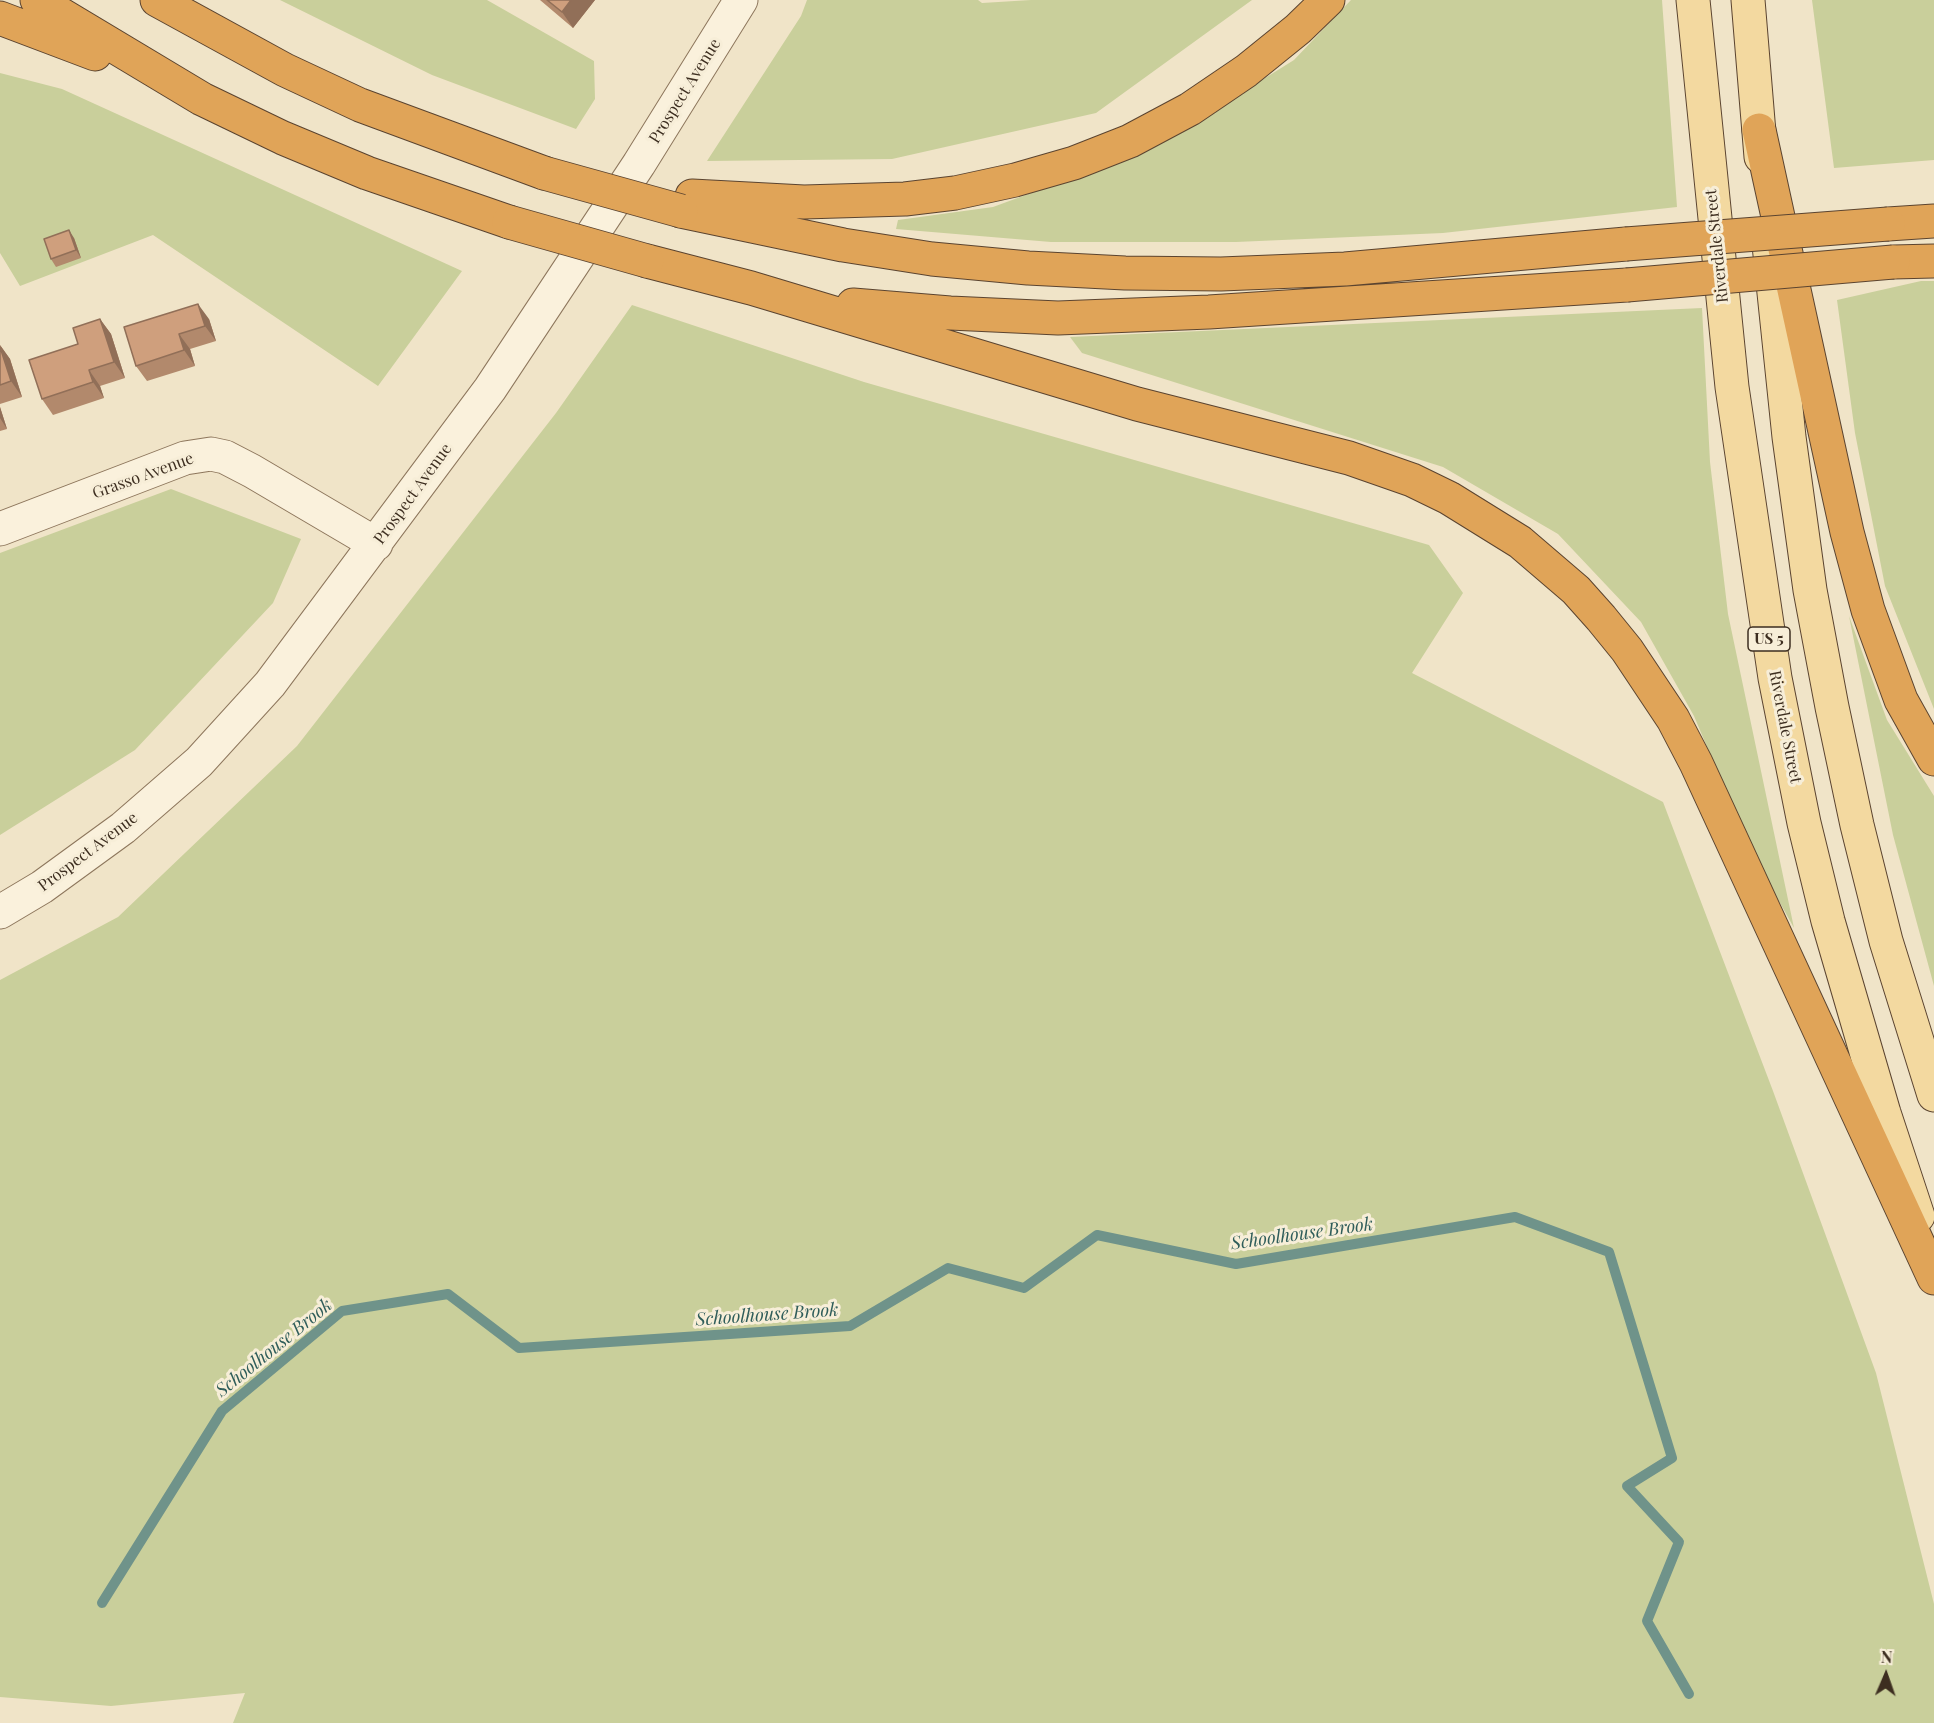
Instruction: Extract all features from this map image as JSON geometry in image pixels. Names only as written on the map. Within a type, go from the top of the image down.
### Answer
[{"type":"highway","points":[[37,0],[186,90],[283,138],[368,174],[509,222],[751,288],[1076,387],[1218,427],[1349,458],[1412,480],[1485,519],[1548,566],[1601,618],[1633,658],[1673,719],[1696,763],[1934,1278]]},
{"type":"highway","points":[[157,0],[285,70],[360,105],[544,173],[598,188],[686,204],[843,245],[932,259],[1028,268],[1125,273],[1221,274],[1345,269],[1626,244],[1934,221]]},
{"type":"highway","points":[[686,204],[905,199],[975,189],[1074,163],[1131,141],[1190,109],[1255,64],[1298,29],[1328,0]]},
{"type":"highway","points":[[0,18],[186,90]]},
{"type":"highway","points":[[1759,130],[1846,532],[1868,610],[1901,700],[1934,759]]},
{"type":"highway","points":[[751,288],[876,307],[1058,318],[1220,311],[1627,285],[1893,262],[1934,261]]},
{"type":"main road","name":"Riverdale Street","points":[[1693,0],[1732,387],[1775,678],[1804,823],[1828,921],[1884,1113],[1934,1260]]},
{"type":"main road","points":[[1748,0],[1789,437],[1812,601],[1857,825],[1886,941],[1934,1095]]},
{"type":"street","name":"Prospect Avenue","points":[[0,912],[42,887],[123,828],[199,762],[270,684],[376,544],[496,379],[639,164],[741,0]]},
{"type":"street","name":"Grasso Avenue","points":[[0,529],[184,458],[211,454],[225,457],[252,471],[376,544]]},
{"type":"green space","points":[[280,0],[487,0],[594,61],[595,99],[576,129],[432,75]]},
{"type":"green space","points":[[807,0],[978,0],[982,3],[1031,0],[1252,0],[1096,113],[892,159],[707,161],[801,16]]},
{"type":"green space","points":[[1351,0],[1662,0],[1677,207],[1443,233],[1236,242],[1051,242],[896,229],[898,220],[993,207],[1151,149],[1294,60]]},
{"type":"green space","points":[[1812,0],[1934,0],[1934,160],[1834,168]]},
{"type":"green space","points":[[0,73],[62,89],[462,271],[378,386],[153,235],[20,286],[0,253]]},
{"type":"green space","points":[[1921,281],[1934,281],[1934,709],[1885,586],[1855,433],[1837,300]]},
{"type":"green space","points":[[632,305],[864,382],[1429,545],[1463,593],[1412,673],[1663,802],[1773,1091],[1876,1373],[1934,1604],[1934,1723],[233,1723],[245,1693],[111,1706],[0,1697],[0,980],[118,917],[297,746],[556,413]]},
{"type":"green space","points":[[1702,308],[1710,462],[1728,614],[1794,928],[1750,849],[1694,716],[1641,622],[1558,534],[1443,467],[1082,353],[1070,337]]},
{"type":"green space","points":[[171,489],[301,539],[273,603],[135,750],[0,835],[0,553]]},
{"type":"green space","points":[[1849,616],[1887,720],[1934,796],[1934,986],[1893,835]]},
{"type":"building","points":[[547,0],[571,0],[562,12]]},
{"type":"building","points":[[69,230],[76,250],[51,259],[44,239]]},
{"type":"building","points":[[198,304],[205,326],[179,334],[184,350],[136,366],[124,327]]},
{"type":"building","points":[[100,319],[114,362],[89,370],[93,382],[42,399],[29,360],[78,344],[73,328]]},
{"type":"building","points":[[0,347],[11,381],[0,385]]},
{"type":"waterway","name":"Schoolhouse Brook","points":[[102,1603],[222,1411],[342,1311],[448,1294],[519,1348],[850,1326],[948,1268],[1024,1288],[1097,1235],[1236,1264],[1515,1217],[1609,1252],[1672,1458],[1627,1486],[1679,1542],[1647,1621],[1689,1694]]}]
